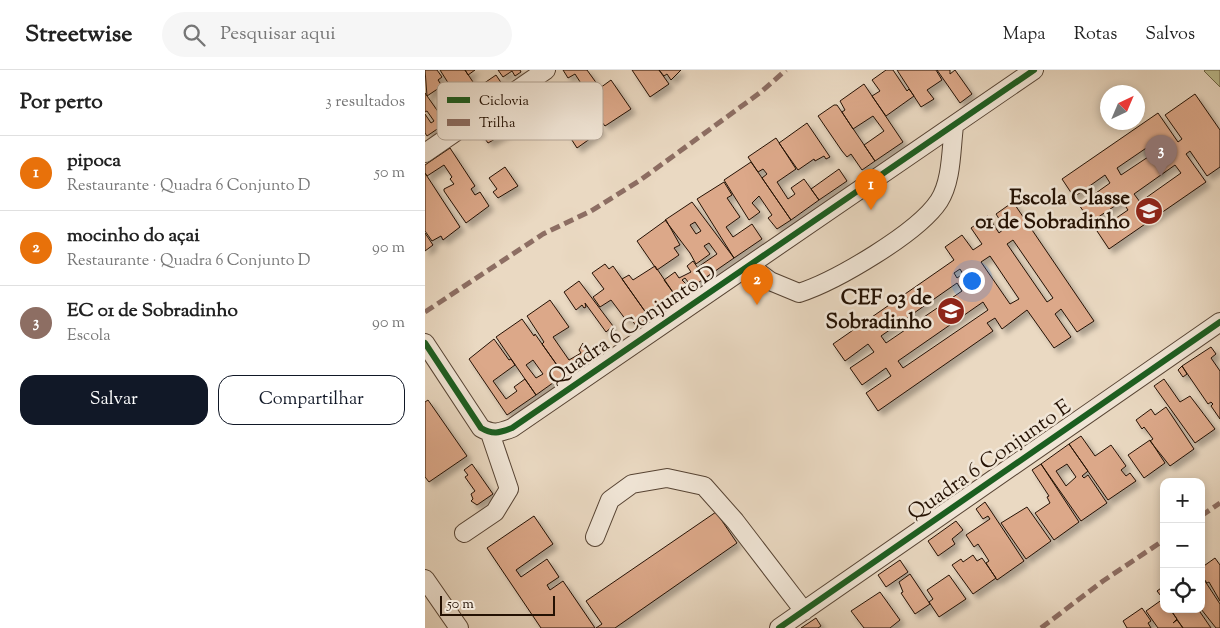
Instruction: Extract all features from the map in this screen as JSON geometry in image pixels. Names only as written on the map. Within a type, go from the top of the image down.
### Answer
[{"type":"street","points":[[529,82],[546,70]]},
{"type":"street","name":"Quadra 6 Conjunto D","points":[[489,433],[498,434],[512,428],[1034,70]]},
{"type":"street","points":[[750,266],[770,281],[799,293],[820,286],[906,232],[939,200],[947,182],[954,126]]},
{"type":"street","points":[[425,153],[444,140]]},
{"type":"street","name":"Quadra 6 Conjunto E","points":[[779,628],[1220,322]]},
{"type":"street","points":[[425,343],[481,428],[489,433],[509,489],[495,512],[464,533]]},
{"type":"street","points":[[595,537],[610,500],[632,484],[667,478],[704,486],[735,520],[804,611]]},
{"type":"street","points":[[425,579],[459,628]]},
{"type":"green space","points":[[1220,70],[1220,87],[1204,71]]},
{"type":"building","points":[[425,70],[437,70],[442,77],[438,80],[439,82],[437,82],[437,89],[427,96]]},
{"type":"building","points":[[440,70],[465,70],[473,82],[448,82]]},
{"type":"building","points":[[465,70],[475,70],[468,75]]},
{"type":"building","points":[[498,70],[520,70],[521,72],[515,76],[512,71],[503,77]]},
{"type":"building","points":[[563,70],[587,70],[596,82],[580,82],[575,74],[568,78]]},
{"type":"building","points":[[632,70],[659,70],[669,84],[650,97]]},
{"type":"building","points":[[659,70],[681,70],[671,80],[667,74],[664,76]]},
{"type":"building","points":[[886,70],[893,70],[907,91],[909,89],[914,96],[886,116],[872,96],[880,91],[872,80]]},
{"type":"building","points":[[897,70],[936,70],[942,80],[927,90],[934,99],[921,107]]},
{"type":"building","points":[[937,70],[950,70],[950,74],[955,70],[972,94],[960,103]]},
{"type":"building","points":[[496,75],[501,82],[486,82]]},
{"type":"building","points":[[611,80],[631,109],[605,126],[603,123],[603,86]]},
{"type":"building","points":[[864,84],[903,142],[875,161],[864,145],[884,131],[873,116],[853,129],[842,112],[845,110],[840,101]]},
{"type":"building","points":[[425,93],[437,110],[437,129],[427,136],[425,133],[425,114],[431,123],[434,121],[427,111],[425,112]]},
{"type":"building","points":[[1195,94],[1220,130],[1220,167],[1207,176],[1190,151],[1186,154],[1206,182],[1109,249],[1097,231],[1128,210],[1122,201],[1091,222],[1079,205],[1110,183],[1105,175],[1074,197],[1062,179],[1133,130],[1145,130],[1145,122],[1158,113],[1178,142],[1182,139],[1165,115]],"holes":[[[1158,140],[1163,147],[1121,175],[1117,168]],[[1175,165],[1181,173],[1140,202],[1134,194]]]},
{"type":"building","points":[[834,105],[837,105],[875,161],[862,170],[851,154],[847,157],[842,151],[818,116]]},
{"type":"building","points":[[807,123],[830,157],[826,159],[824,156],[815,161],[814,159],[798,170],[779,143]]},
{"type":"building","points":[[776,138],[796,169],[777,182],[788,199],[795,194],[791,188],[804,179],[819,200],[791,220],[762,178],[767,174],[763,169],[758,172],[748,157]]},
{"type":"building","points":[[572,140],[588,140],[577,148]]},
{"type":"building","points":[[450,148],[475,186],[471,189],[475,195],[480,192],[489,206],[466,223],[444,191],[444,189],[454,184],[444,165],[427,176],[425,173],[425,165]]},
{"type":"building","points":[[751,162],[791,220],[777,229],[768,218],[772,215],[759,196],[752,203],[760,212],[749,220],[724,180]]},
{"type":"building","points":[[505,167],[518,186],[498,198],[493,192],[497,189],[489,178]]},
{"type":"building","points":[[839,169],[847,181],[819,200],[811,189]]},
{"type":"building","points":[[425,173],[460,227],[443,240],[441,236],[432,241],[425,231]]},
{"type":"building","points":[[724,182],[732,195],[727,198],[740,217],[726,227],[733,237],[752,224],[762,239],[734,258],[697,199]]},
{"type":"building","points":[[692,202],[734,258],[705,278],[698,267],[717,254],[709,243],[704,246],[710,254],[696,264],[665,220]],"holes":[[[695,222],[701,231],[696,234],[690,225]]]},
{"type":"building","points":[[1013,202],[1094,321],[1077,332],[1061,309],[1055,314],[1071,337],[1054,348],[1027,310],[1002,329],[995,318],[987,323],[993,331],[878,411],[866,393],[891,376],[886,368],[862,385],[850,368],[874,352],[868,344],[845,361],[833,344],[954,260],[945,247],[962,235],[973,250],[982,244],[971,228],[988,216],[999,233],[1005,228],[996,214]],"holes":[[[1013,240],[1053,298],[1047,302],[1007,244]],[[990,256],[1019,299],[1010,304],[981,262]],[[960,269],[963,274],[957,278],[954,273]],[[957,283],[962,291],[886,343],[881,336]],[[983,302],[988,310],[903,368],[898,361]]]},
{"type":"building","points":[[666,220],[680,245],[674,248],[679,255],[657,270],[637,241]]},
{"type":"building","points":[[425,233],[433,245],[425,251]]},
{"type":"building","points":[[693,261],[705,278],[692,287],[685,278],[682,280],[690,288],[677,298],[664,280],[675,272],[679,278],[691,272],[687,266]]},
{"type":"building","points":[[605,264],[609,269],[613,266],[649,317],[636,326],[630,317],[626,320],[611,300],[600,307],[593,297],[604,289],[592,273]]},
{"type":"building","points":[[655,266],[677,298],[649,317],[622,279],[629,275],[633,280]]},
{"type":"building","points":[[579,281],[613,326],[606,332],[585,303],[586,307],[584,308],[582,305],[576,310],[564,292]]},
{"type":"building","points":[[550,300],[569,327],[553,337],[569,360],[581,353],[579,350],[583,343],[592,356],[564,375],[542,344],[544,342],[527,316]]},
{"type":"building","points":[[522,319],[564,375],[536,395],[496,337]],"holes":[[[533,360],[543,374],[536,378],[526,365]]]},
{"type":"building","points":[[494,339],[509,360],[511,359],[515,365],[493,381],[506,399],[517,391],[514,387],[525,379],[536,395],[507,415],[469,359]]},
{"type":"building","points":[[1211,347],[1216,354],[1211,358],[1220,371],[1220,419],[1211,406],[1213,404],[1211,402],[1208,404],[1182,366]]},
{"type":"building","points":[[1182,366],[1187,374],[1183,377],[1178,370]]},
{"type":"building","points":[[1164,379],[1180,402],[1190,396],[1215,429],[1195,443],[1154,386]]},
{"type":"building","points":[[428,400],[467,456],[429,482],[425,477],[425,402]]},
{"type":"building","points":[[1166,407],[1194,449],[1170,466],[1150,441],[1153,439],[1144,427],[1142,429],[1136,420],[1151,409],[1155,415]]},
{"type":"building","points":[[1081,436],[1095,456],[1111,445],[1126,466],[1121,470],[1126,476],[1130,473],[1136,481],[1108,500],[1069,444]]},
{"type":"building","points":[[1150,440],[1165,463],[1144,478],[1128,455]]},
{"type":"building","points":[[1069,444],[1088,471],[1082,476],[1084,478],[1088,475],[1107,503],[1081,521],[1041,464]],"holes":[[[1067,464],[1076,477],[1066,486],[1056,471]]]},
{"type":"building","points":[[472,464],[493,494],[477,505],[471,501],[473,499],[471,494],[475,491],[465,477],[468,475],[464,470]]},
{"type":"building","points":[[1041,464],[1079,522],[1054,540],[1035,513],[1050,503],[1047,497],[1049,496],[1032,470]]},
{"type":"building","points":[[985,502],[1024,561],[997,580],[986,563],[989,561],[978,544],[974,547],[966,535],[990,519],[988,516],[983,519],[976,509]]},
{"type":"building","points":[[1027,507],[1051,541],[1026,559],[1001,523]]},
{"type":"building","points":[[716,512],[737,543],[615,628],[596,628],[602,624],[586,601]]},
{"type":"building","points":[[534,516],[553,544],[516,570],[521,577],[547,559],[559,577],[547,585],[550,590],[563,581],[595,628],[541,628],[487,548]]},
{"type":"building","points":[[956,521],[963,530],[952,539],[955,544],[938,556],[928,541]]},
{"type":"building","points":[[973,555],[977,561],[982,558],[996,578],[973,594],[952,565],[961,559],[963,562]]},
{"type":"building","points":[[1215,558],[1220,565],[1220,601],[1209,582],[1207,583],[1205,580],[1205,565]]},
{"type":"building","points":[[900,560],[908,572],[886,587],[878,575]]},
{"type":"building","points":[[910,574],[930,604],[915,614],[901,593],[903,592],[899,582]]},
{"type":"building","points":[[949,575],[966,599],[939,617],[929,602],[933,599],[927,590]]},
{"type":"building","points":[[1205,581],[1220,604],[1220,628],[1216,628],[1204,613]]},
{"type":"building","points":[[880,592],[900,620],[890,628],[864,628],[851,611]]},
{"type":"building","points":[[1160,601],[1160,613],[1173,613],[1177,619],[1173,623],[1177,620],[1183,628],[1158,628],[1146,611]]},
{"type":"building","points":[[1142,608],[1151,621],[1148,623],[1151,628],[1127,628],[1123,621]]},
{"type":"building","points":[[1173,613],[1201,613],[1211,628],[1183,628]]},
{"type":"building","points":[[816,618],[821,626],[818,628],[801,628]]},
{"type":"marked path","points":[[425,312],[543,234],[591,211],[639,181],[761,92],[786,70]]},
{"type":"marked path","points":[[1205,513],[1220,503]]},
{"type":"marked path","points":[[1041,628],[1103,581],[1160,543]]},
{"type":"cycle path","points":[[425,343],[481,428],[489,432],[512,428],[1034,70]]},
{"type":"cycle path","points":[[779,628],[1220,322]]},
{"type":"place","name":"EC 01 de Sobradinho","points":[[1161,176]]},
{"type":"place","name":"pipoca","points":[[871,210]]},
{"type":"place","name":"Escola Classe 01 de Sobradinho","points":[[1149,211]]},
{"type":"place","name":"mocinho do açai","points":[[757,305]]},
{"type":"place","name":"CEF 03 de Sobradinho","points":[[951,311]]}]
